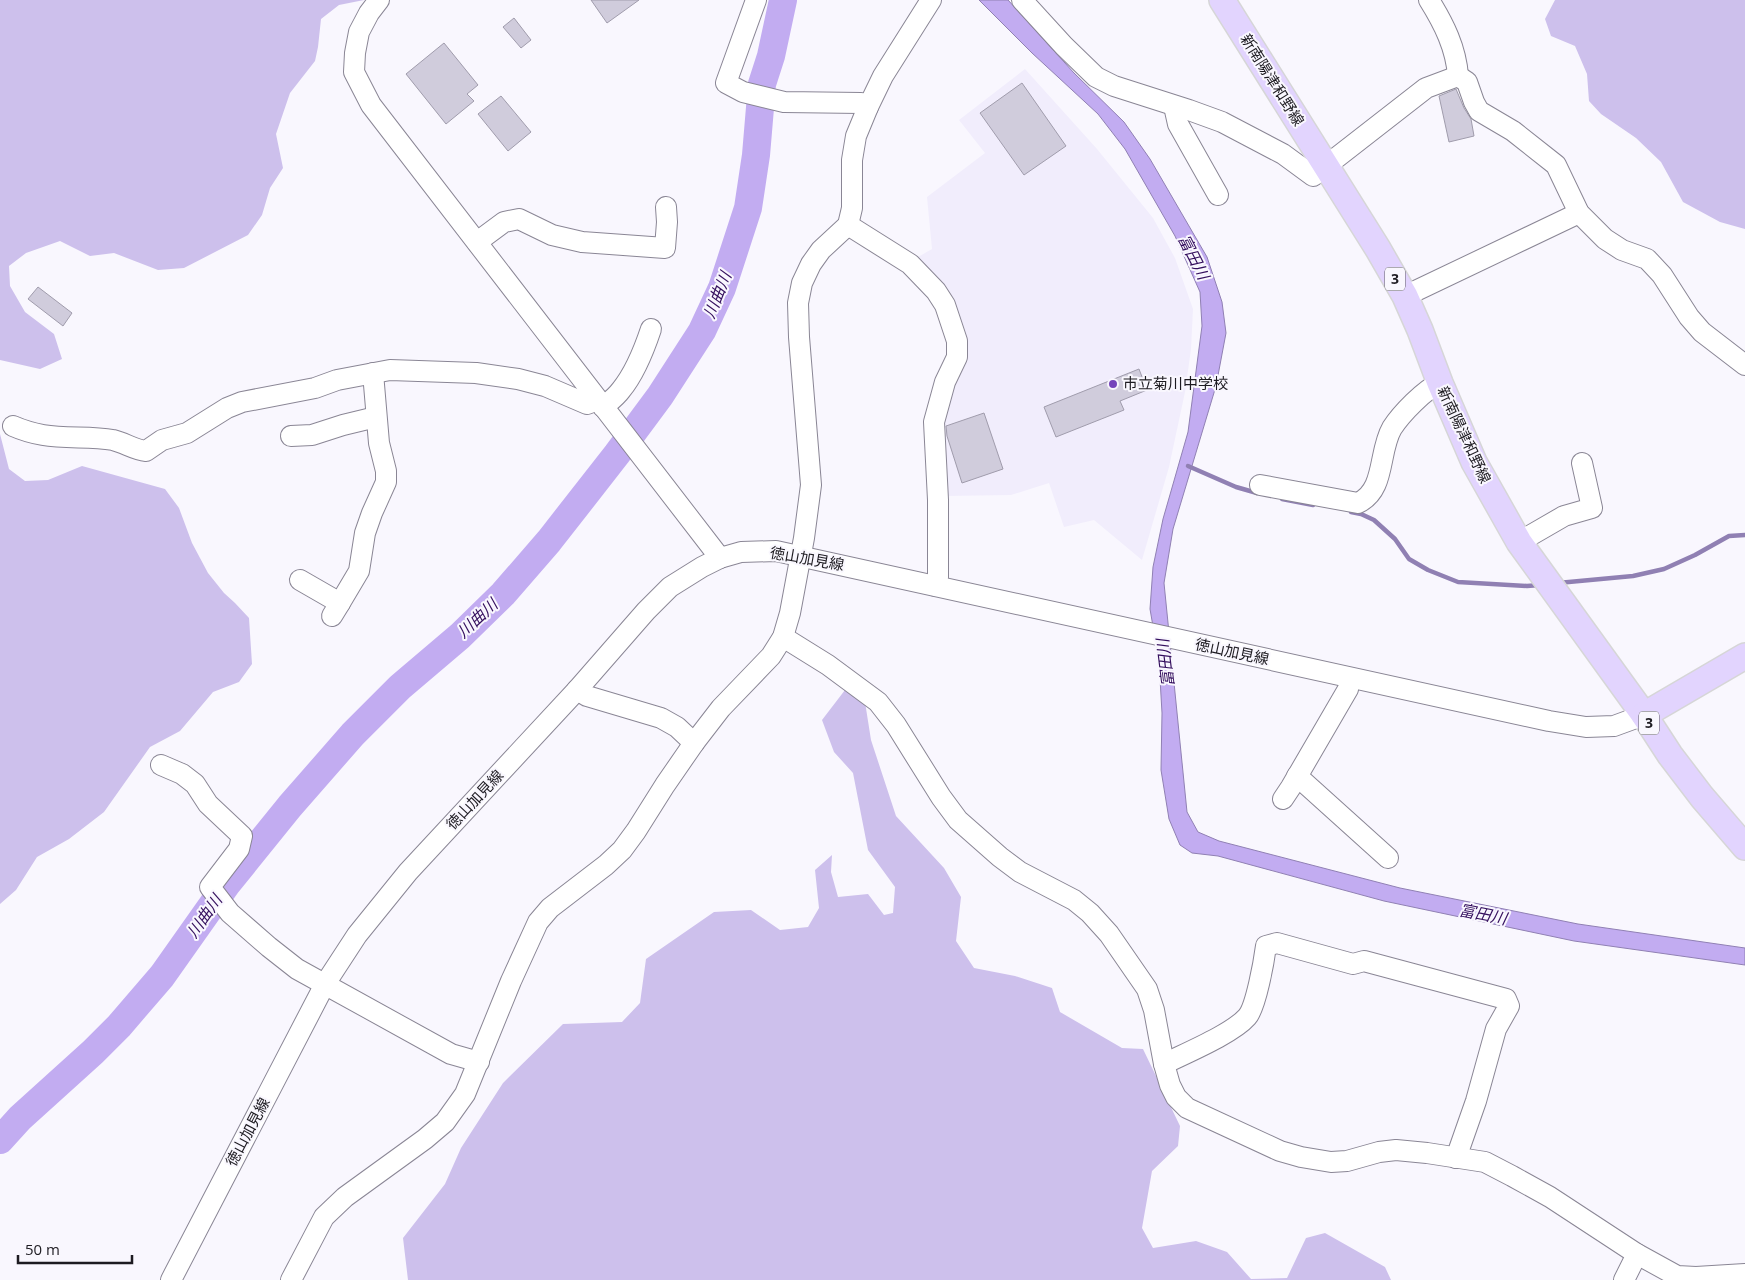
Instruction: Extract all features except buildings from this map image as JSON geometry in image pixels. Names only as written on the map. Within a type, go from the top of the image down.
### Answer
[{"type":"main road","name":"新南陽津和野線","points":[[1222,0],[1405,296],[1474,462],[1519,542],[1644,715],[1670,755],[1702,797],[1745,847]]},
{"type":"main road","points":[[1644,715],[1745,656]]},
{"type":"street","points":[[379,0],[369,13],[359,32],[354,72],[371,105],[720,558]]},
{"type":"street","points":[[756,0],[726,83],[743,92],[784,102],[861,103],[868,107]]},
{"type":"street","points":[[290,1280],[324,1217],[345,1197],[425,1139],[445,1122],[465,1094],[538,922],[550,908],[606,865],[622,850],[694,743],[721,708],[771,656],[783,637],[790,613],[801,557],[811,485],[798,303],[802,283],[811,264],[821,250],[848,224],[852,208],[852,160],[856,136],[883,76],[931,0]]},
{"type":"street","points":[[1022,0],[1064,46],[1096,77],[1114,86],[1222,122],[1283,154],[1313,176],[1426,88],[1458,76]]},
{"type":"street","points":[[1429,0],[1444,25],[1457,61],[1458,76]]},
{"type":"street","points":[[1458,76],[1467,82],[1479,111],[1513,131],[1556,165],[1579,213],[1605,239],[1622,250],[1647,259],[1662,274],[1689,317],[1702,332],[1745,365]]},
{"type":"street","points":[[1174,106],[1178,124],[1218,195]]},
{"type":"street","points":[[477,242],[504,222],[519,219],[552,235],[582,242],[665,248],[666,207]]},
{"type":"street","points":[[1405,296],[1579,213]]},
{"type":"street","points":[[848,224],[910,264],[936,291],[945,305],[957,341],[957,357],[945,382],[934,422],[938,500],[938,578],[936,586]]},
{"type":"street","points":[[12,426],[44,435],[112,440],[146,451],[162,440],[186,433],[227,408],[242,402],[315,388],[336,380],[390,370],[476,373],[518,379],[545,386],[587,404],[601,403],[620,392],[625,385],[644,350],[651,329]]},
{"type":"street","points":[[300,580],[336,610],[359,571],[365,533],[386,482],[386,471],[379,443],[373,373]]},
{"type":"street","points":[[1260,485],[1358,503],[1367,499],[1375,486],[1392,428],[1432,386],[1440,383]]},
{"type":"street","points":[[291,436],[312,435],[376,417]]},
{"type":"street","points":[[1519,542],[1564,516],[1592,508],[1582,463]]},
{"type":"street","name":"徳山加見線","points":[[171,1280],[325,984],[357,935],[408,872],[670,587],[720,558],[741,552],[776,551],[1549,721],[1586,727],[1614,726],[1644,715]]},
{"type":"street","points":[[783,637],[828,665],[878,702],[896,725],[941,797],[958,820],[1020,872],[1074,900],[1090,913],[1109,934],[1147,989],[1154,1010],[1164,1064],[1170,1084],[1176,1097],[1187,1108],[1280,1151],[1301,1157],[1331,1162],[1346,1161],[1379,1152],[1396,1150],[1485,1162],[1550,1197],[1637,1254],[1677,1276],[1696,1277],[1745,1274]]},
{"type":"street","points":[[1282,799],[1291,788],[1348,688],[1350,678]]},
{"type":"street","points":[[577,690],[587,696],[661,718],[676,727],[694,743]]},
{"type":"street","points":[[161,765],[182,774],[195,784],[208,804],[242,836],[239,849],[210,887],[219,899],[269,947],[297,969],[451,1054],[479,1062]]},
{"type":"street","points":[[1297,776],[1388,858]]},
{"type":"street","points":[[1164,1064],[1210,1041],[1239,1024],[1249,1015],[1262,972],[1266,946],[1277,943],[1353,964],[1364,960],[1506,999],[1509,1006],[1496,1029],[1476,1101],[1456,1158]]},
{"type":"street","points":[[1624,1280],[1637,1254]]},
{"type":"shaded area","points":[[0,0],[364,0],[339,5],[321,19],[315,61],[290,93],[276,134],[283,168],[270,188],[262,215],[248,235],[184,268],[158,270],[114,253],[90,256],[60,241],[26,253],[9,266],[10,286],[25,312],[54,334],[62,359],[40,369],[0,360]]},
{"type":"shaded area","points":[[1555,0],[1745,0],[1745,229],[1720,222],[1683,202],[1661,162],[1636,138],[1601,114],[1589,101],[1587,74],[1575,46],[1551,36],[1545,19]]},
{"type":"shaded area","points":[[1025,69],[1097,149],[1153,218],[1175,258],[1193,309],[1191,349],[1185,392],[1169,467],[1142,560],[1094,520],[1064,527],[1049,483],[1011,495],[944,496],[939,422],[965,349],[920,266],[918,257],[932,249],[927,197],[985,153],[959,120]]},
{"type":"shaded area","points":[[0,434],[9,469],[25,481],[48,480],[82,466],[165,489],[179,508],[192,543],[208,573],[224,593],[249,618],[252,664],[239,682],[213,692],[180,731],[150,747],[104,812],[69,839],[37,857],[16,890],[0,904]]},
{"type":"shaded area","points":[[845,690],[865,702],[871,740],[896,816],[944,868],[961,897],[956,941],[974,968],[1015,976],[1052,988],[1060,1012],[1122,1048],[1143,1049],[1180,1126],[1178,1146],[1152,1171],[1142,1228],[1153,1248],[1196,1241],[1227,1252],[1251,1279],[1287,1278],[1306,1238],[1325,1233],[1385,1267],[1391,1280],[408,1280],[403,1238],[445,1184],[461,1148],[503,1083],[563,1024],[622,1022],[640,1003],[646,959],[714,912],[751,910],[780,930],[808,927],[819,908],[815,870],[832,855],[831,872],[838,897],[868,894],[884,915],[893,913],[895,887],[868,850],[853,773],[834,752],[822,720]]},
{"type":"water","points":[[774,0],[791,0],[771,87],[757,83],[764,36]]},
{"type":"water","name":"富田川","points":[[979,0],[1008,0],[1074,73],[1124,122],[1150,159],[1207,257],[1222,302],[1226,333],[1216,386],[1173,529],[1164,583],[1187,812],[1198,832],[1219,841],[1400,888],[1578,924],[1745,948],[1745,965],[1574,941],[1384,901],[1218,856],[1192,853],[1180,845],[1169,819],[1161,770],[1162,713],[1159,661],[1150,609],[1153,567],[1163,519],[1188,432],[1202,326],[1200,292],[1175,236],[1125,149],[1098,114],[1032,53]]},
{"type":"waterway","name":"川曲川","points":[[0,1140],[20,1118],[119,1026],[162,976],[227,884],[290,806],[353,734],[400,687],[460,636],[503,594],[549,541],[660,396],[702,331],[722,288],[748,208],[756,155],[762,84],[771,56],[783,0]]},
{"type":"waterway","points":[[1188,466],[1236,487],[1257,493]]},
{"type":"waterway","points":[[1282,499],[1313,505]]},
{"type":"waterway","points":[[1351,512],[1374,520],[1395,539],[1409,559],[1428,570],[1458,582],[1540,585]]},
{"type":"waterway","points":[[1558,583],[1633,576],[1664,569],[1695,555],[1729,536],[1745,535]]},
{"type":"place","name":"市立菊川中学校","points":[[1113,384]]}]
